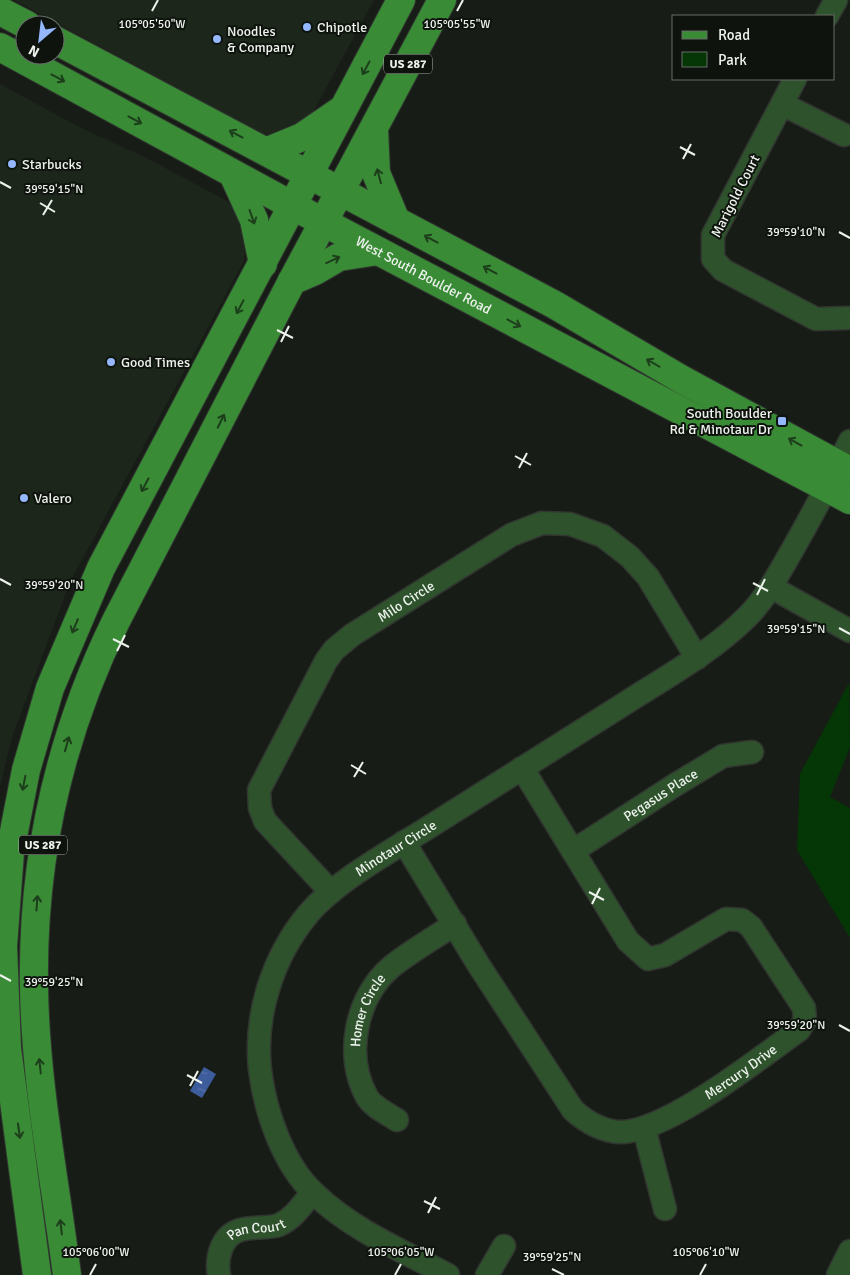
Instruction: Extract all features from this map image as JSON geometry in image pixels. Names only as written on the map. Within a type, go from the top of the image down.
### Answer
[{"type":"main road","name":"US 287","points":[[37,1275],[7,1048],[3,946],[10,852],[26,770],[50,688],[101,568],[401,0]]},
{"type":"main road","name":"US 287","points":[[67,1275],[43,1097],[34,986],[42,851],[50,809],[74,720],[94,665],[292,281],[442,0]]},
{"type":"main road","points":[[0,11],[15,19]]},
{"type":"main road","points":[[65,45],[268,151],[555,305],[681,379],[841,481]]},
{"type":"main road","name":"West South Boulder Road","points":[[0,47],[378,251],[841,481]]},
{"type":"main road","points":[[268,151],[302,137],[345,107]]},
{"type":"main road","points":[[374,128],[376,173],[396,221]]},
{"type":"main road","points":[[233,174],[254,220],[263,264]]},
{"type":"main road","points":[[292,281],[315,272],[339,258],[378,251]]},
{"type":"street","points":[[828,15],[836,0]]},
{"type":"street","name":"Marigold Court","points":[[794,80],[713,235],[713,259],[722,270],[816,319],[848,318]]},
{"type":"street","points":[[782,104],[844,135]]},
{"type":"street","name":"Minotaur Circle","points":[[448,1275],[342,1216],[312,1193],[288,1158],[274,1130],[264,1097],[259,1058],[261,1016],[272,976],[285,948],[309,914],[331,892],[404,842],[697,658],[748,616],[771,587],[841,481],[850,441]]},
{"type":"street","name":"Milo Circle","points":[[331,892],[265,821],[260,808],[259,790],[326,661],[334,650],[352,634],[511,535],[542,523],[570,524],[603,536],[630,557],[648,577],[697,658]]},
{"type":"street","points":[[771,587],[850,631]]},
{"type":"street","name":"Pegasus Place","points":[[573,851],[674,784],[723,756],[752,752]]},
{"type":"street","name":"Mercury Drive","points":[[404,842],[478,964],[572,1110],[581,1118],[600,1128],[622,1132],[644,1128],[697,1100],[799,1030],[805,1020],[804,1008],[751,927],[742,920],[726,919],[665,955],[648,959],[639,953],[628,941],[522,768]]},
{"type":"street","name":"Homer Circle","points":[[397,1120],[367,1098],[356,1066],[355,1040],[360,1013],[372,988],[390,968],[454,924]]},
{"type":"street","points":[[644,1128],[665,1209]]},
{"type":"street","name":"Pan Court","points":[[218,1275],[217,1261],[221,1248],[232,1234],[241,1230],[278,1225],[292,1217],[312,1193]]},
{"type":"street","points":[[487,1275],[504,1246]]},
{"type":"street","points":[[838,1275],[850,1251]]},
{"type":"shaded area","points":[[14,0],[374,0],[306,125],[273,136],[261,133],[65,27],[65,15],[42,15]]},
{"type":"shaded area","points":[[0,84],[81,128],[147,158],[227,201],[246,220],[244,261],[70,582],[12,737],[0,787]]},
{"type":"green space","points":[[849,683],[850,747],[830,797],[850,808],[850,938],[797,850],[800,774]]},
{"type":"water","points":[[204,1067],[216,1074],[202,1098],[190,1091]]},
{"type":"place","name":"Chipotle","points":[[307,27]]},
{"type":"place","name":"Noodles & Company","points":[[217,39]]},
{"type":"place","name":"Starbucks","points":[[12,164]]},
{"type":"place","name":"Good Times","points":[[111,362]]},
{"type":"place","name":"South Boulder Rd & Minotaur Dr","points":[[782,421]]},
{"type":"place","name":"Valero","points":[[24,498]]}]
